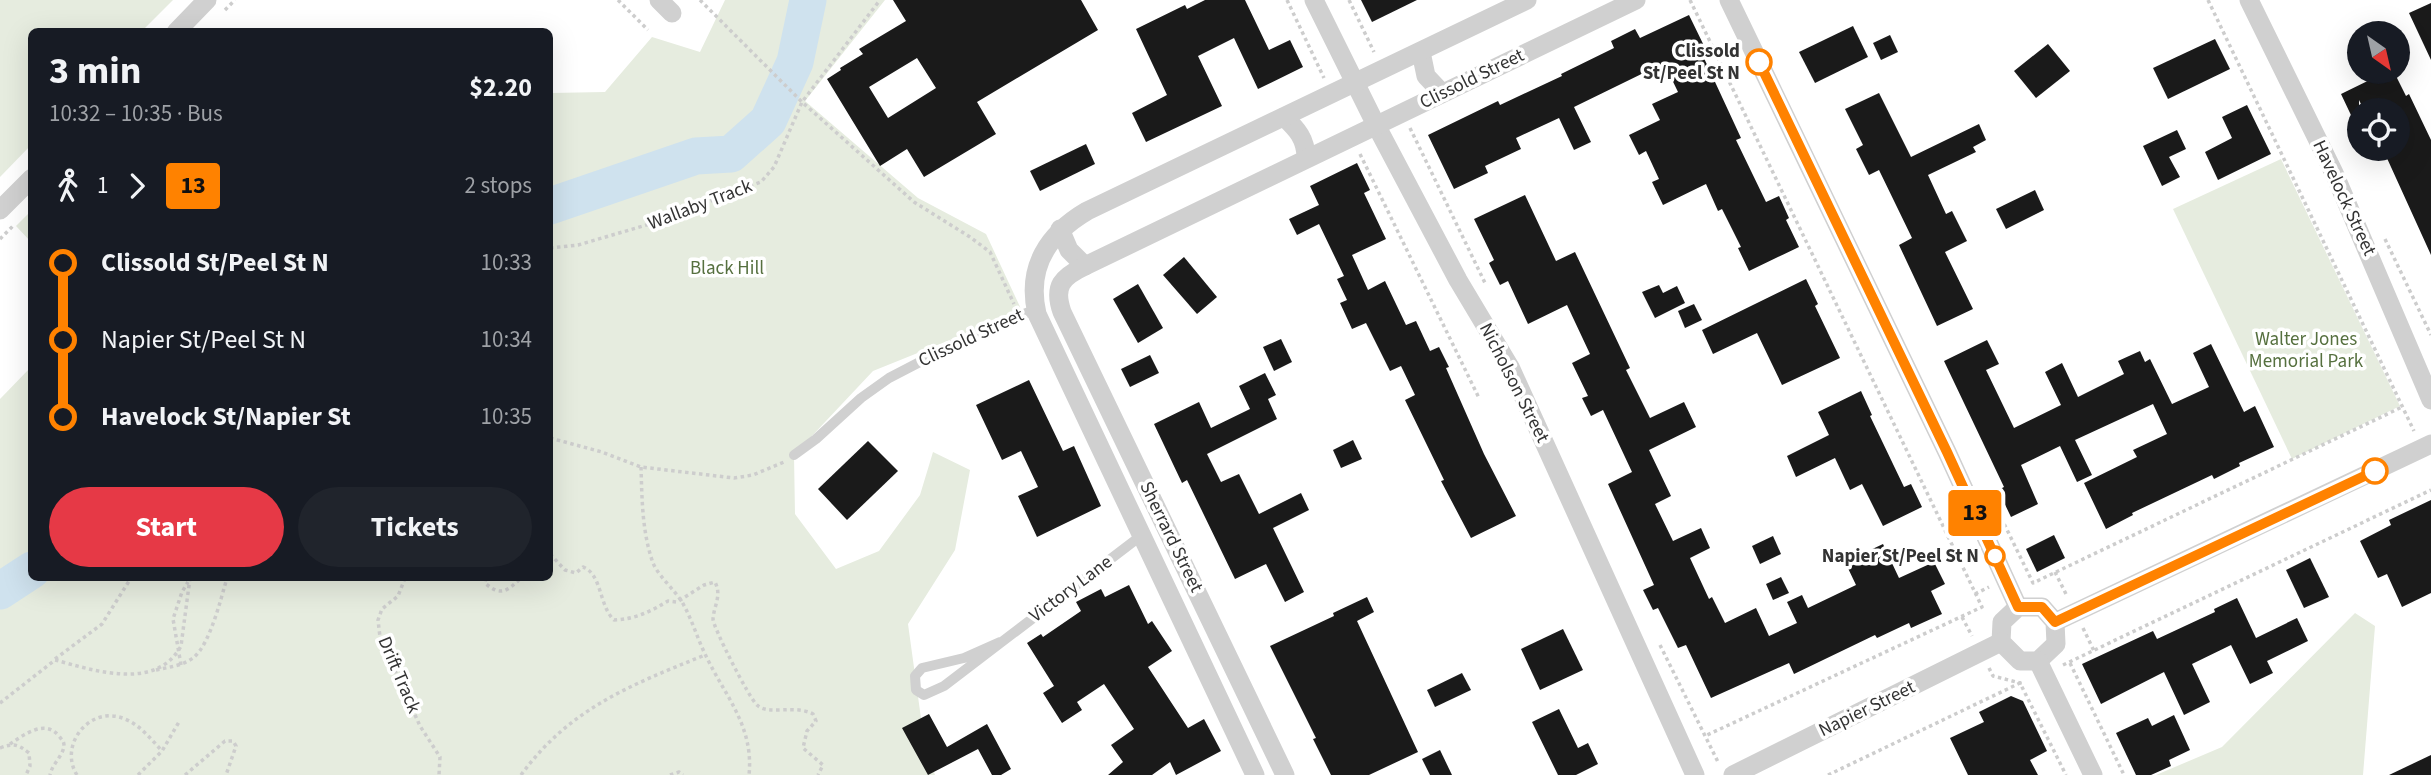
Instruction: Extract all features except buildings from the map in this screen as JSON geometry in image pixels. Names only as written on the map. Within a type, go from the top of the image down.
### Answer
[{"type":"street","points":[[180,28],[207,0]]},
{"type":"street","name":"Nicholson Street","points":[[1314,0],[1458,280],[1510,367],[1695,775]]},
{"type":"street","name":"Clissold Street","points":[[1027,312],[1046,247],[1060,229],[1087,211],[1527,0]]},
{"type":"street","name":"Clissold Street","points":[[1059,299],[1058,290],[1063,281],[1085,265],[1636,0]]},
{"type":"street","points":[[1729,0],[1947,452],[2018,607]]},
{"type":"street","name":"Havelock Street","points":[[2249,0],[2333,173],[2431,400]]},
{"type":"street","points":[[1421,52],[1426,76],[1442,93]]},
{"type":"street","points":[[1284,117],[1301,135],[1306,146],[1306,158]]},
{"type":"street","points":[[0,210],[28,182]]},
{"type":"street","points":[[1060,229],[1069,250],[1085,265]]},
{"type":"street","points":[[1027,312],[1059,299]]},
{"type":"street","name":"Sherrard Street","points":[[1059,299],[1072,332],[1285,775]]},
{"type":"street","name":"Sherrard Street","points":[[1027,312],[1050,342],[1255,775]]},
{"type":"street","points":[[1050,342],[1072,332]]},
{"type":"street","points":[[2055,622],[2431,444]]},
{"type":"street","points":[[2018,607],[2042,607],[2055,622],[2056,644],[2038,661],[2020,661],[2001,642],[2002,622],[2018,607]]},
{"type":"street","name":"Napier Street","points":[[1726,770],[2001,642]]},
{"type":"street","points":[[2038,661],[2093,775]]},
{"type":"lane","name":"Clissold Street","points":[[794,455],[816,439],[860,398],[889,378],[946,348],[1027,312]]},
{"type":"lane","name":"Victory Lane","points":[[1000,642],[964,658],[922,668],[915,676],[916,691],[924,695],[944,686],[1142,535]]},
{"type":"path","points":[[618,0],[648,30]]},
{"type":"path","points":[[700,0],[748,51],[802,102],[914,202],[990,252],[1027,312]]},
{"type":"path","name":"Wallaby Track","points":[[553,248],[578,245],[650,224],[761,182],[774,167],[802,102],[880,0]]},
{"type":"path","points":[[1349,0],[1382,70]]},
{"type":"path","points":[[1690,0],[1982,607],[1705,736],[1726,770]]},
{"type":"path","points":[[2033,583],[2402,407],[2208,0]]},
{"type":"path","points":[[1361,155],[1479,398]]},
{"type":"path","points":[[553,439],[641,467],[743,477],[772,469],[794,455]]},
{"type":"path","points":[[641,467],[642,518],[654,565],[680,600],[698,633],[705,655],[738,711],[751,760],[749,775]]},
{"type":"path","points":[[2124,775],[2070,663],[2431,490]]},
{"type":"path","points":[[553,557],[565,570],[576,573],[583,567],[588,568],[596,579],[606,613],[614,620],[630,620],[651,612],[668,601],[672,603],[680,600],[704,584],[715,582],[719,590],[713,619],[717,631],[741,683],[757,705],[768,711],[802,708],[813,713],[816,721],[807,732],[803,748],[823,765],[818,775]]},
{"type":"path","points":[[0,703],[102,624],[129,581]]},
{"type":"path","points":[[181,665],[173,620],[188,581]]},
{"type":"path","points":[[154,670],[179,651],[184,638],[190,581]]},
{"type":"path","points":[[55,660],[120,674],[142,674],[181,665],[196,657],[216,619],[226,581]]},
{"type":"path","name":"Drift Track","points":[[404,581],[398,596],[382,609],[378,620],[380,637],[420,726],[440,757],[439,775]]},
{"type":"path","points":[[485,581],[494,591],[499,592],[517,581]]},
{"type":"path","points":[[521,775],[549,740],[576,718],[626,688],[705,655]]},
{"type":"path","points":[[1828,775],[2020,683],[2066,775]]},
{"type":"path","points":[[77,775],[71,765],[71,746],[81,728],[99,716],[123,718],[140,728],[162,751]]},
{"type":"path","points":[[138,775],[162,751],[179,722]]},
{"type":"path","points":[[0,748],[30,731],[45,728],[55,732],[63,741],[64,748],[51,767],[50,775]]},
{"type":"path","points":[[185,775],[225,741],[233,741],[236,746],[226,775]]},
{"type":"path","points":[[10,744],[19,744],[29,753],[30,766],[26,775]]},
{"type":"path","points":[[670,775],[679,772],[683,775]]},
{"type":"green space","points":[[0,0],[173,0],[145,28],[28,28],[28,148],[0,177]]},
{"type":"green space","name":"Black Hill","points":[[725,0],[885,0],[805,101],[918,198],[986,234],[1022,311],[873,371],[794,455],[795,514],[836,569],[879,551],[920,495],[933,452],[970,470],[955,550],[908,624],[924,740],[935,775],[0,775],[0,399],[28,370],[28,581],[553,581],[553,93],[605,92],[652,37],[700,52]]},
{"type":"green space","name":"Walter Jones Memorial Park","points":[[2281,159],[2400,406],[2292,459],[2173,209]]},
{"type":"green space","points":[[28,214],[28,239],[16,226]]},
{"type":"green space","points":[[2355,613],[2375,626],[2363,775],[2156,775],[2222,747]]},
{"type":"waterway","points":[[553,205],[696,156],[731,154],[768,121],[795,62],[808,0]]},
{"type":"waterway","points":[[0,591],[28,573]]},
{"type":"bus line","name":"13","points":[[1759,62],[1947,452],[2018,607],[2042,607],[2055,622],[2375,471]]},
{"type":"place","name":"Clissold St/Peel St N","points":[[1759,62]]},
{"type":"place","name":"Napier St/Peel St N","points":[[1995,556]]}]
